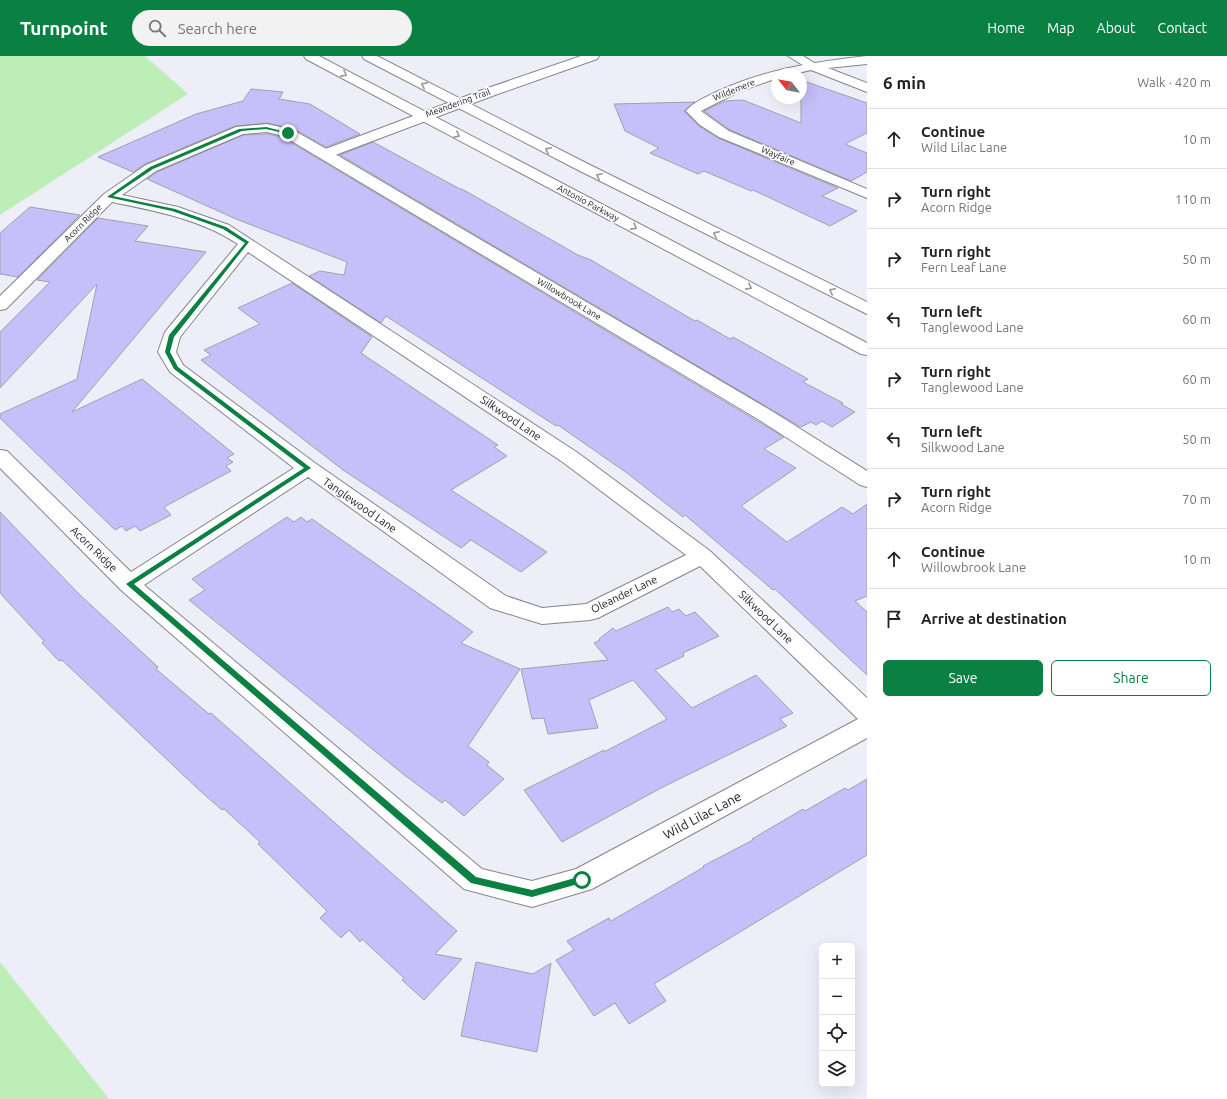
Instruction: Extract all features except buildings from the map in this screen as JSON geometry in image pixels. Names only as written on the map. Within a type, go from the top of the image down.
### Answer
[{"type":"street","name":"Antonio Parkway","points":[[310,56],[867,350]]},
{"type":"street","points":[[368,56],[583,168],[867,309]]},
{"type":"street","name":"Meandering Trail","points":[[325,154],[422,116],[593,56]]},
{"type":"street","points":[[794,56],[813,66],[867,88]]},
{"type":"street","name":"Wildemere","points":[[804,68],[867,60]]},
{"type":"street","name":"Wildemere","points":[[693,111],[709,100],[746,84],[771,76]]},
{"type":"street","name":"Wayfaire","points":[[693,111],[705,122],[724,134],[867,194]]},
{"type":"street","name":"Willowbrook Lane","points":[[266,128],[288,133],[325,154],[863,473]]},
{"type":"street","name":"Acorn Ridge","points":[[0,305],[109,197],[151,168],[204,144],[241,130],[266,128]]},
{"type":"street","name":"Silkwood Lane","points":[[109,197],[173,210],[224,228],[328,299],[571,458],[702,556],[867,713]]},
{"type":"street","name":"Tanglewood Lane","points":[[247,243],[171,336],[167,352],[176,368],[308,468],[498,602],[542,616]]},
{"type":"street","name":"Acorn Ridge","points":[[0,456],[129,584],[474,880],[532,894]]},
{"type":"street","points":[[129,584],[308,468]]},
{"type":"street","name":"Oleander Lane","points":[[542,616],[590,612],[702,556]]},
{"type":"street","name":"Wild Lilac Lane","points":[[532,894],[582,880],[867,726]]},
{"type":"green space","points":[[0,56],[145,56],[188,94],[0,215]]},
{"type":"green space","points":[[0,962],[109,1099],[0,1099]]},
{"type":"route","points":[[288,133],[266,128],[241,130],[204,144],[151,168],[130,181],[109,197],[173,210],[224,228],[247,243],[171,336],[167,352],[176,368],[308,468],[129,584],[474,880],[532,894],[582,880]]}]
